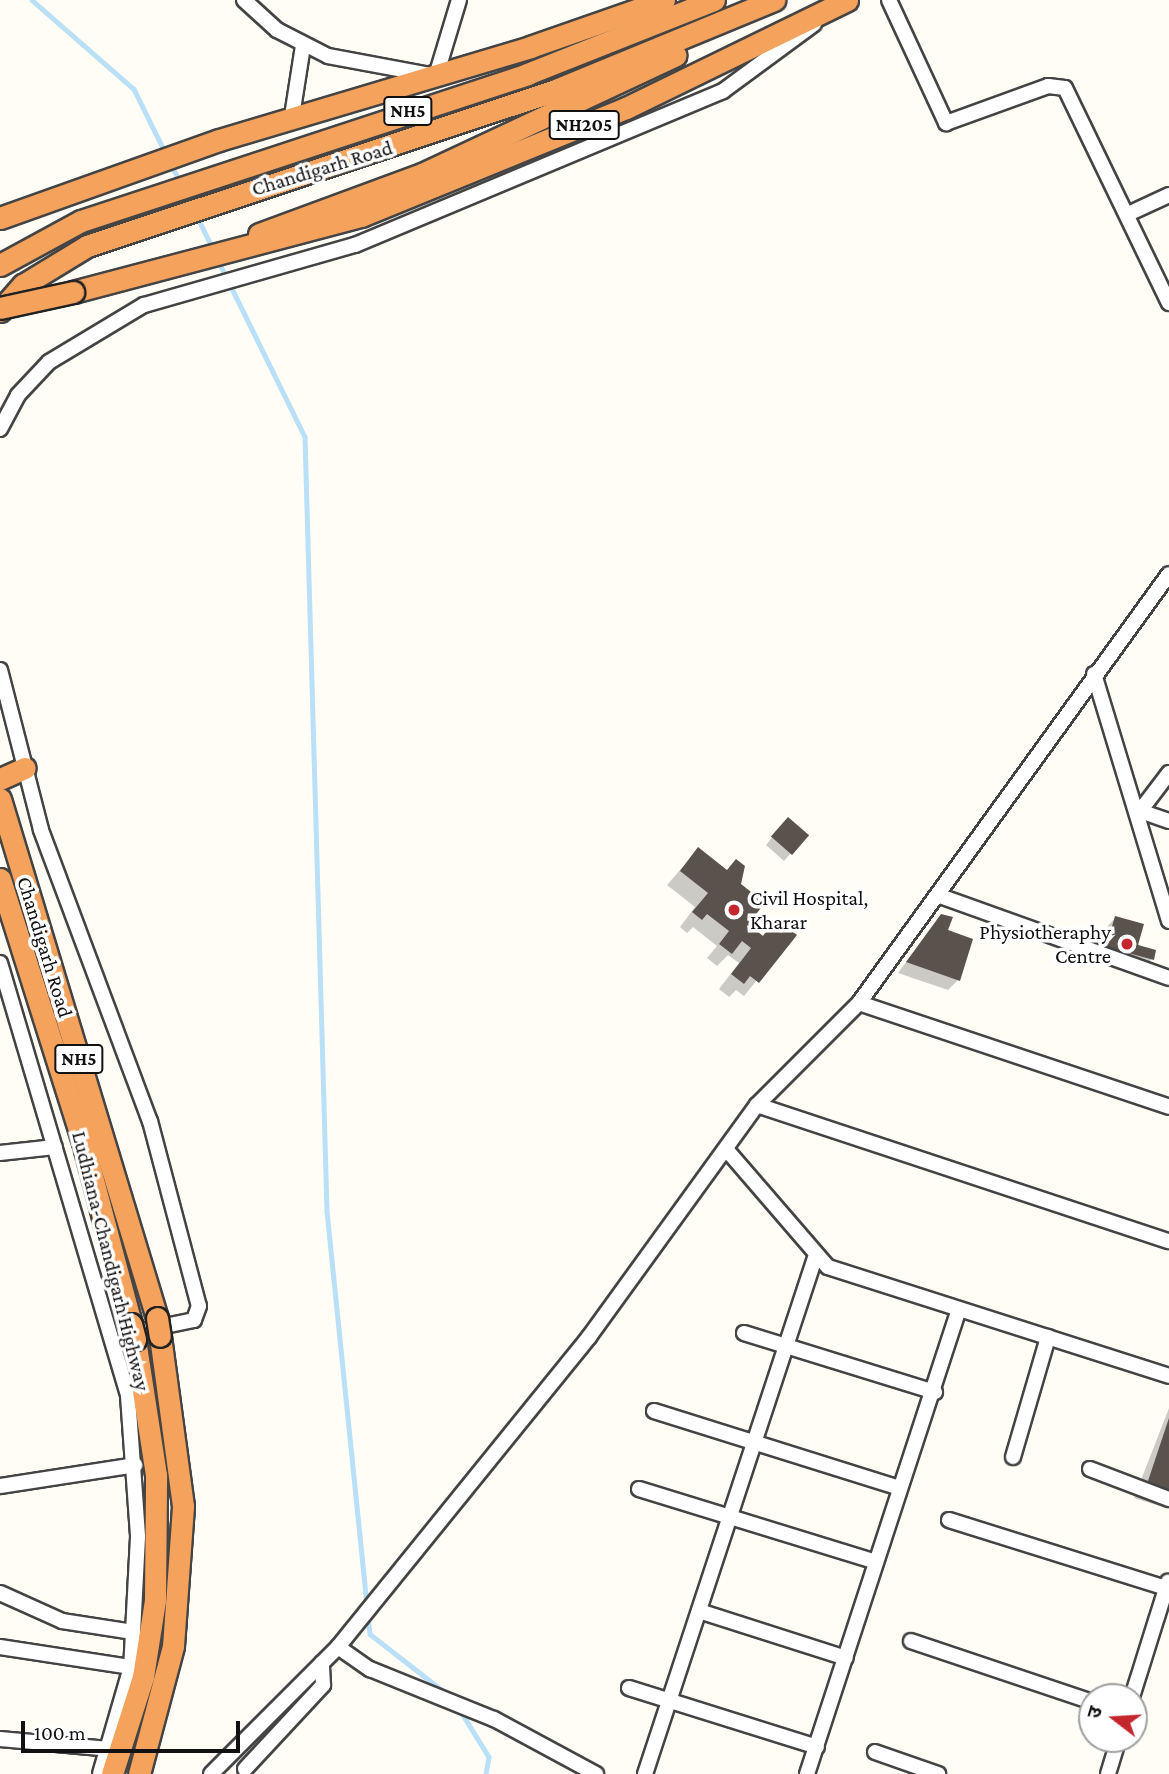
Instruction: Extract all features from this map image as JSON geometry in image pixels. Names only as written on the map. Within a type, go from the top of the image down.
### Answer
[{"type":"highway","points":[[0,218],[68,191],[292,116],[436,76],[664,0]]},
{"type":"highway","name":"Chandigarh Road","points":[[0,265],[79,222],[527,74],[714,0]]},
{"type":"highway","name":"NH205","points":[[0,309],[316,232],[626,108],[846,0]]},
{"type":"highway","points":[[188,263],[499,141],[706,40],[769,3]]},
{"type":"highway","name":"Chandigarh Road","points":[[0,309],[23,285],[87,246],[546,94],[769,3]]},
{"type":"highway","points":[[68,191],[79,222]]},
{"type":"highway","points":[[0,779],[25,768]]},
{"type":"highway","name":"Chandigarh Road","points":[[0,800],[159,1327],[181,1480],[178,1592],[164,1690],[138,1774]]},
{"type":"highway","name":"Ludhiana-Chandigarh Highway","points":[[0,878],[83,1142],[133,1331],[156,1475],[155,1600],[143,1677],[112,1774]]},
{"type":"street","points":[[244,0],[303,46],[356,63],[436,76],[459,0]]},
{"type":"street","points":[[0,429],[19,395],[49,362],[82,338],[166,299],[323,257],[723,91],[846,0]]},
{"type":"street","points":[[889,0],[946,123],[1058,84],[1071,94],[1169,303]]},
{"type":"street","points":[[292,116],[303,46]]},
{"type":"street","points":[[1128,214],[1169,195]]},
{"type":"street","points":[[211,1774],[254,1726],[338,1647],[589,1337],[757,1105],[859,1003],[940,896],[1094,674],[1169,574]]},
{"type":"street","points":[[0,670],[41,830],[150,1121],[199,1306],[194,1320],[112,1337]]},
{"type":"street","points":[[1094,674],[1140,811],[1169,921]]},
{"type":"street","points":[[1140,811],[1169,773]]},
{"type":"street","points":[[1140,811],[1169,821]]},
{"type":"street","points":[[940,896],[1169,978]]},
{"type":"street","points":[[0,963],[112,1337],[135,1465],[131,1667],[100,1774]]},
{"type":"street","points":[[859,1003],[1169,1107]]},
{"type":"street","points":[[757,1105],[1169,1241]]},
{"type":"street","points":[[0,1153],[55,1147]]},
{"type":"street","points":[[726,1149],[815,1258],[849,1277],[1169,1376]]},
{"type":"street","points":[[645,1774],[729,1516],[789,1345],[815,1258]]},
{"type":"street","points":[[807,1774],[899,1488],[935,1392],[959,1310]]},
{"type":"street","points":[[744,1333],[935,1392]]},
{"type":"street","points":[[1013,1457],[1048,1337]]},
{"type":"street","points":[[654,1411],[899,1488]]},
{"type":"street","points":[[0,1486],[135,1465]]},
{"type":"street","points":[[1090,1469],[1169,1499]]},
{"type":"street","points":[[639,1489],[876,1562]]},
{"type":"street","points":[[949,1520],[1168,1583],[1136,1683]]},
{"type":"street","points":[[0,1594],[62,1621],[133,1632]]},
{"type":"street","points":[[699,1611],[846,1658]]},
{"type":"street","points":[[911,1641],[1078,1697]]},
{"type":"street","points":[[0,1647],[131,1667]]},
{"type":"street","points":[[338,1647],[370,1669],[470,1709],[596,1774]]},
{"type":"street","points":[[244,1772],[323,1685],[322,1662]]},
{"type":"street","points":[[629,1688],[817,1747]]},
{"type":"street","points":[[244,1772],[254,1726]]},
{"type":"street","points":[[0,1740],[109,1749]]},
{"type":"street","points":[[875,1752],[938,1774]]},
{"type":"street","points":[[1108,1774],[1115,1753]]},
{"type":"building","points":[[788,817],[809,835],[792,855],[771,837]]},
{"type":"building","points":[[698,847],[727,870],[736,859],[745,866],[741,884],[765,903],[748,924],[763,936],[776,919],[797,935],[759,983],[750,976],[744,984],[731,974],[751,948],[742,941],[732,954],[719,944],[729,931],[707,914],[702,920],[692,912],[708,893],[680,871]]},
{"type":"building","points":[[941,914],[953,917],[948,930],[973,939],[960,981],[906,962]]},
{"type":"building","points":[[1115,916],[1144,924],[1138,945],[1156,950],[1154,960],[1106,947]]},
{"type":"building","points":[[1169,1418],[1169,1491],[1147,1484]]},
{"type":"waterway","points":[[32,0],[134,89],[165,152]]},
{"type":"waterway","points":[[170,163],[181,183]]},
{"type":"waterway","points":[[197,216],[213,249]]},
{"type":"waterway","points":[[218,260],[305,437],[327,1211],[367,1604]]},
{"type":"waterway","points":[[368,1617],[370,1634],[451,1697]]},
{"type":"waterway","points":[[460,1710],[489,1757],[486,1774]]},
{"type":"place","name":"Civil Hospital, Kharar","points":[[734,910]]},
{"type":"place","name":"Physiotheraphy Centre","points":[[1127,944]]}]
